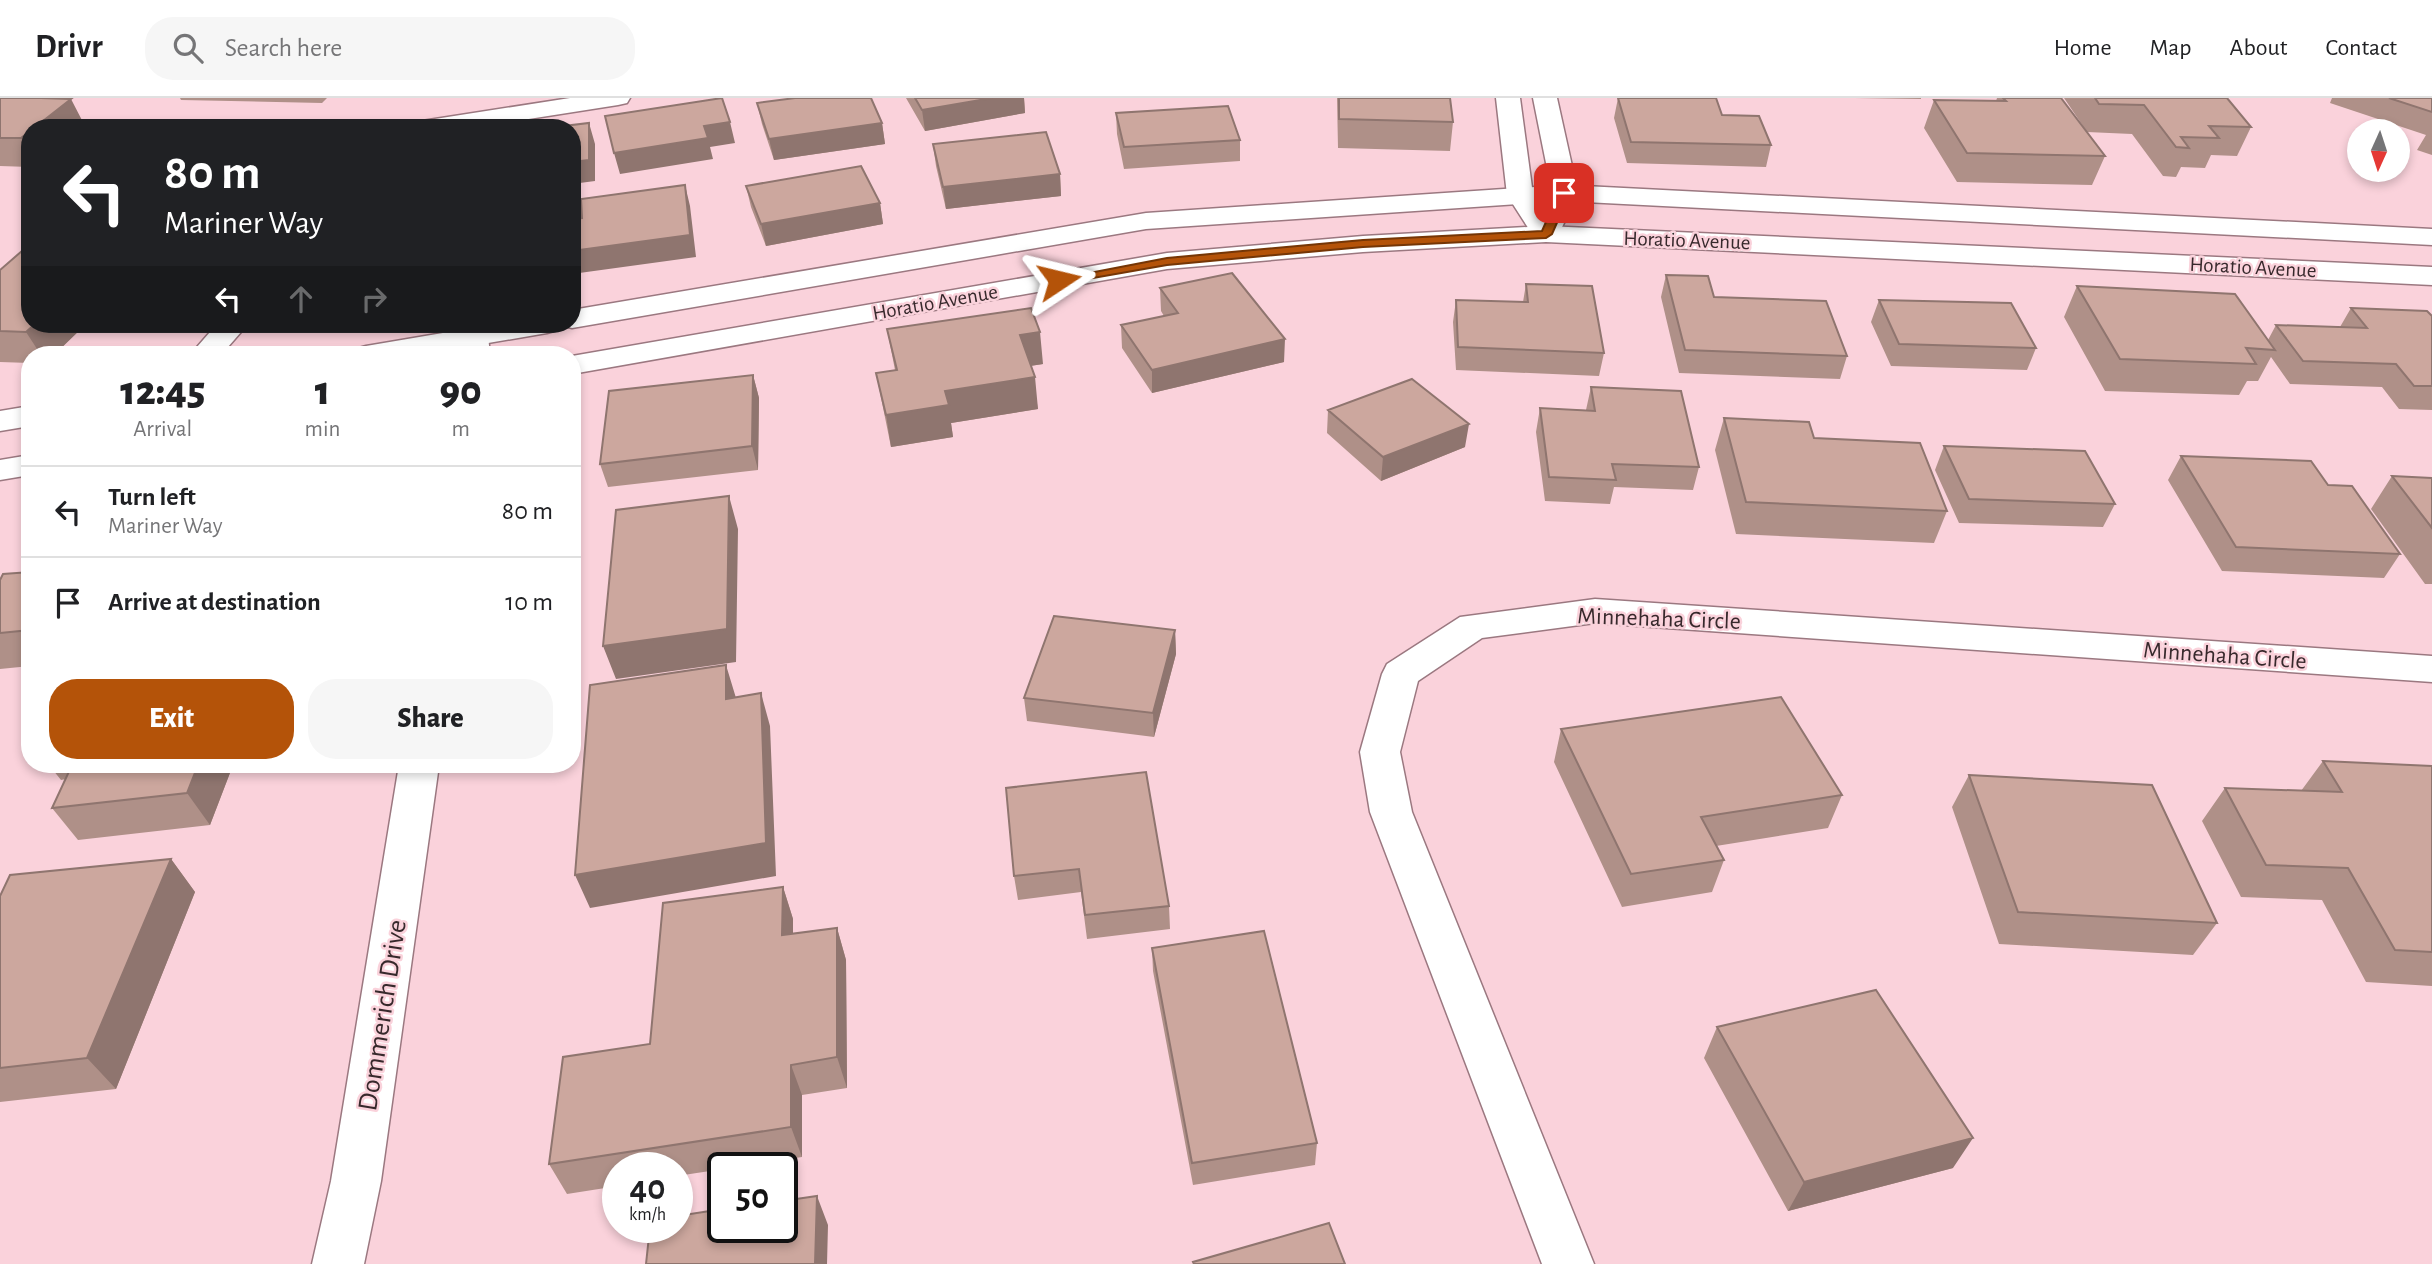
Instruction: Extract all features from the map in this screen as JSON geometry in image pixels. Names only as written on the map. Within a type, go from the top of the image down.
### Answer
[{"type":"main road","points":[[422,118],[618,98]]},
{"type":"main road","points":[[1508,98],[1520,195],[1546,234]]},
{"type":"main road","points":[[1545,98],[1564,193],[1546,234]]},
{"type":"main road","name":"Horatio Avenue","points":[[581,317],[1146,220],[1564,193],[2432,237]]},
{"type":"main road","name":"Horatio Avenue","points":[[581,363],[1167,261],[1363,244],[1546,234],[1802,244],[2432,276]]},
{"type":"main road","points":[[213,346],[225,333]]},
{"type":"main road","points":[[474,346],[517,333]]},
{"type":"main road","points":[[0,421],[21,418]]},
{"type":"main road","points":[[0,470],[21,466]]},
{"type":"main road","name":"Minnehaha Circle","points":[[1568,1264],[1391,812],[1380,752],[1401,674],[1473,626],[1595,611],[2432,669]]},
{"type":"main road","name":"Dommerich Drive","points":[[338,1264],[356,1181],[418,773]]},
{"type":"building","points":[[0,98],[71,99],[45,119],[21,119],[21,138],[0,138]]},
{"type":"building","points":[[722,98],[730,122],[704,126],[708,138],[614,153],[605,116]]},
{"type":"building","points":[[795,98],[871,98],[882,123],[769,139],[757,103]]},
{"type":"building","points":[[915,98],[992,98],[922,110]]},
{"type":"building","points":[[1339,98],[1450,98],[1453,122],[1339,119]]},
{"type":"building","points":[[1618,98],[1716,98],[1722,115],[1759,116],[1771,145],[1631,142]]},
{"type":"building","points":[[2003,98],[2061,98],[2105,156],[1967,153],[1934,100],[2006,101]]},
{"type":"building","points":[[2095,98],[2227,98],[2251,127],[2209,126],[2219,138],[2181,137],[2189,148],[2176,147],[2144,105],[2099,104]]},
{"type":"building","points":[[2389,98],[2432,98],[2432,112]]},
{"type":"building","points":[[1228,106],[1240,140],[1124,147],[1116,113]]},
{"type":"building","points":[[589,123],[589,160],[581,161],[581,124]]},
{"type":"building","points":[[1046,132],[1060,174],[943,187],[933,144]]},
{"type":"building","points":[[861,166],[880,203],[761,224],[746,186]]},
{"type":"building","points":[[685,185],[690,235],[581,250],[581,199]]},
{"type":"building","points":[[21,252],[21,332],[0,331],[0,270]]},
{"type":"building","points":[[1232,273],[1285,339],[1152,370],[1121,325],[1178,313],[1160,288]]},
{"type":"building","points":[[1666,275],[1708,276],[1714,297],[1826,301],[1847,356],[1685,350]]},
{"type":"building","points":[[1526,284],[1592,286],[1604,353],[1458,347],[1456,300],[1528,302]]},
{"type":"building","points":[[2077,286],[2235,294],[2275,350],[2246,348],[2256,364],[2120,359]]},
{"type":"building","points":[[1879,300],[2011,303],[2036,348],[1899,344]]},
{"type":"building","points":[[1031,308],[1040,332],[1020,335],[1035,377],[945,391],[949,405],[886,415],[876,373],[897,370],[887,329]]},
{"type":"building","points":[[2351,308],[2427,311],[2432,316],[2432,386],[2414,386],[2396,364],[2303,361],[2276,325],[2367,328]]},
{"type":"building","points":[[753,375],[752,446],[600,464],[609,391]]},
{"type":"building","points":[[1412,379],[1469,424],[1383,457],[1328,410]]},
{"type":"building","points":[[1591,387],[1681,391],[1699,467],[1612,464],[1616,480],[1549,477],[1540,408],[1595,411]]},
{"type":"building","points":[[1724,418],[1809,422],[1814,438],[1920,443],[1947,511],[1746,502]]},
{"type":"building","points":[[1944,446],[2085,451],[2115,504],[1969,499]]},
{"type":"building","points":[[2181,456],[2311,461],[2328,485],[2352,486],[2400,554],[2236,547]]},
{"type":"building","points":[[2392,476],[2432,478],[2432,528]]},
{"type":"building","points":[[729,496],[727,629],[603,646],[616,510]]},
{"type":"building","points":[[21,573],[21,631],[0,633],[0,580],[3,574]]},
{"type":"building","points":[[1054,616],[1175,630],[1153,713],[1024,698]]},
{"type":"building","points":[[726,665],[726,699],[761,693],[766,843],[575,875],[590,685]]},
{"type":"building","points":[[1781,697],[1842,795],[1701,817],[1724,860],[1631,874],[1561,729]]},
{"type":"building","points":[[2323,761],[2432,766],[2432,952],[2395,950],[2348,868],[2266,865],[2225,788],[2342,792]]},
{"type":"building","points":[[1146,772],[1169,906],[1085,915],[1079,869],[1014,876],[1006,788]]},
{"type":"building","points":[[68,773],[195,773],[187,793],[52,808]]},
{"type":"building","points":[[1969,775],[2152,785],[2217,923],[2018,912]]},
{"type":"building","points":[[171,859],[87,1058],[0,1068],[0,896],[10,875]]},
{"type":"building","points":[[783,887],[782,935],[837,928],[837,1057],[791,1065],[791,1127],[627,1152],[602,1152],[602,1156],[549,1164],[563,1057],[650,1044],[663,903]]},
{"type":"building","points":[[1264,931],[1317,1143],[1192,1163],[1152,948]]},
{"type":"building","points":[[1876,990],[1973,1138],[1804,1182],[1717,1027]]},
{"type":"building","points":[[817,1196],[815,1264],[646,1264],[648,1243],[693,1243],[693,1214],[707,1211],[707,1243],[798,1243],[798,1199]]},
{"type":"building","points":[[1329,1223],[1345,1264],[1193,1262]]},
{"type":"route","points":[[1059,280],[1167,261],[1363,244],[1546,234],[1564,193]]}]
